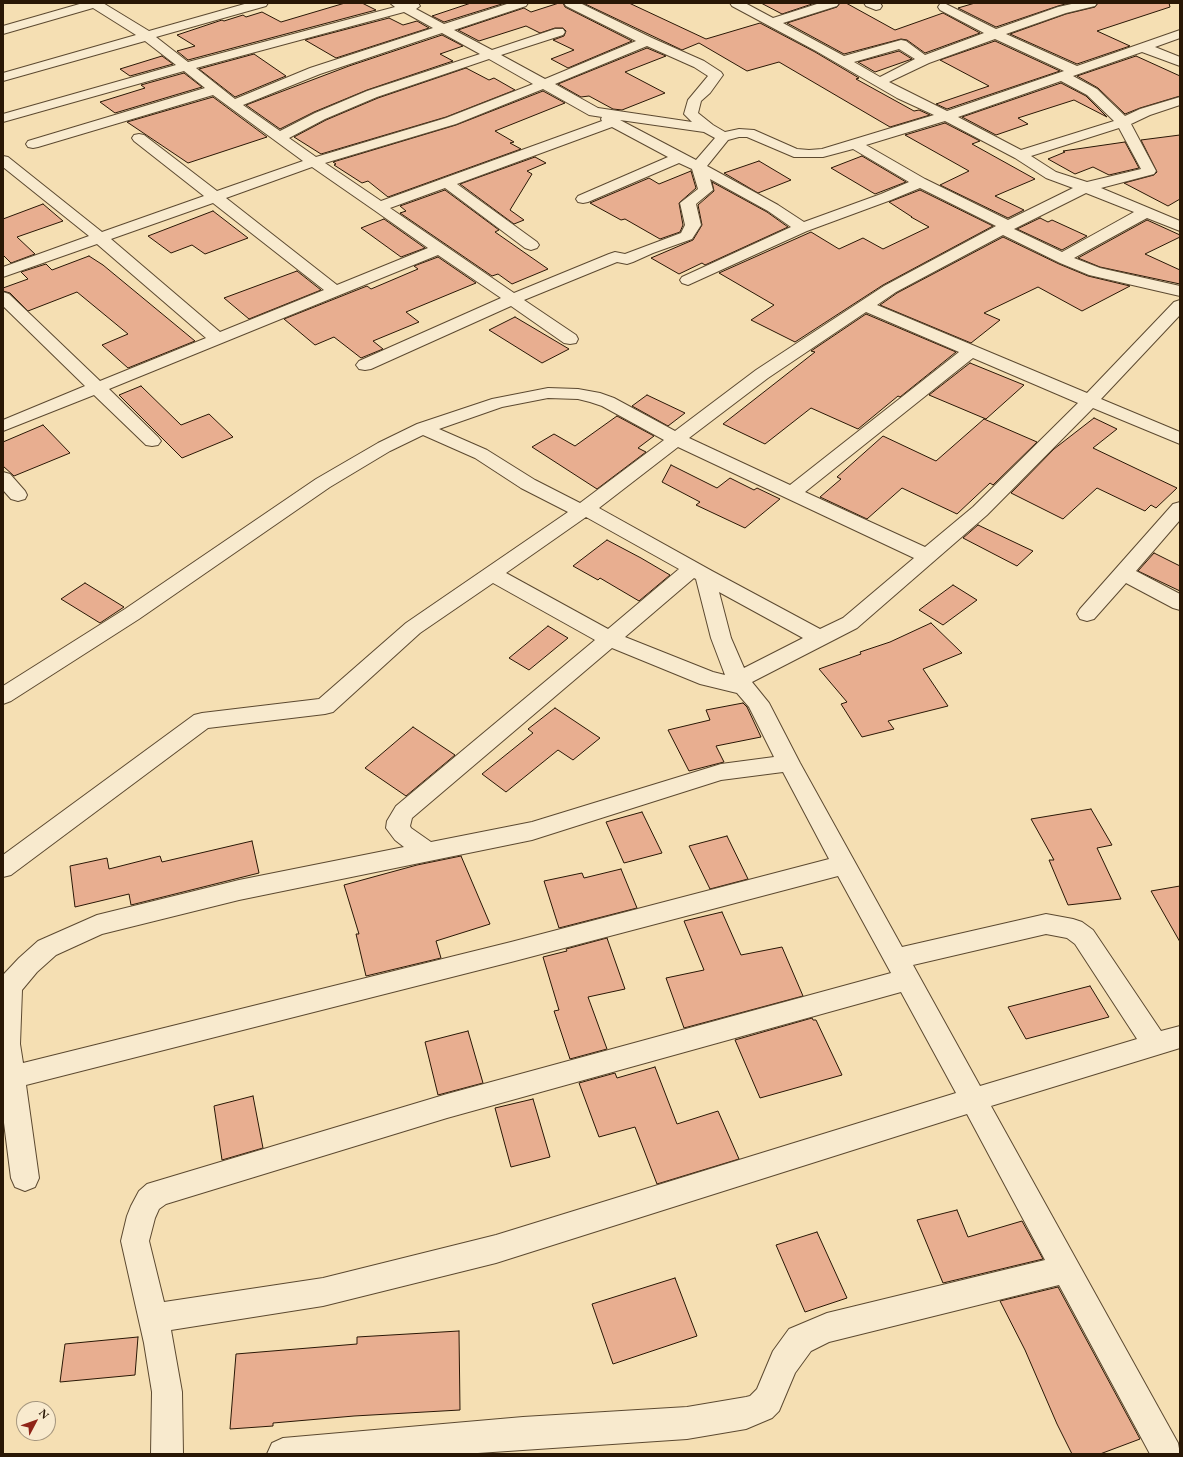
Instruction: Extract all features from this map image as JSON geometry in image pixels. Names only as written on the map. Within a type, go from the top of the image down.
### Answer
[{"type":"street","points":[[3,30],[95,3],[147,36],[214,90],[314,162],[489,285],[513,299],[570,339]]},
{"type":"street","points":[[3,77],[262,3]]},
{"type":"street","points":[[3,118],[401,6],[425,3]]},
{"type":"street","points":[[233,104],[315,71],[444,30],[522,3]]},
{"type":"street","points":[[571,3],[647,41],[699,64],[716,75],[705,90],[695,100],[691,114],[722,137]]},
{"type":"street","points":[[736,3],[816,45],[879,82],[1020,155],[1051,175],[1086,187],[1180,226]]},
{"type":"street","points":[[772,22],[833,3]]},
{"type":"street","points":[[879,82],[924,60],[1062,10],[1090,3]]},
{"type":"street","points":[[401,6],[773,208],[802,228]]},
{"type":"street","points":[[944,7],[994,34],[1076,71]]},
{"type":"street","points":[[280,137],[320,116],[372,94],[559,32]]},
{"type":"street","points":[[698,167],[722,137],[739,133],[749,133],[799,154],[823,153],[946,116],[1180,34]]},
{"type":"street","points":[[3,272],[314,162],[451,121],[647,41]]},
{"type":"street","points":[[842,61],[901,44],[924,60]]},
{"type":"street","points":[[1142,47],[1180,62]]},
{"type":"street","points":[[3,868],[202,721],[325,706],[413,628],[583,510],[762,374],[890,289],[1006,227],[1086,187],[1149,171],[1123,122],[1092,92],[1062,76]]},
{"type":"street","points":[[33,144],[214,90]]},
{"type":"street","points":[[1020,155],[1177,106]]},
{"type":"street","points":[[594,112],[708,128]]},
{"type":"street","points":[[379,207],[613,122]]},
{"type":"street","points":[[139,138],[334,290]]},
{"type":"street","points":[[853,143],[920,182],[1062,258],[1095,272],[1180,290]]},
{"type":"street","points":[[583,199],[680,157]]},
{"type":"street","points":[[7,167],[100,238],[218,339]]},
{"type":"street","points":[[365,365],[513,299],[615,257],[627,259],[687,236],[693,225],[688,203],[706,190],[698,167]]},
{"type":"street","points":[[688,280],[802,228],[886,197],[920,182]]},
{"type":"street","points":[[447,183],[531,245]]},
{"type":"street","points":[[1062,258],[1146,212]]},
{"type":"street","points":[[3,426],[218,339],[334,290],[439,249]]},
{"type":"street","points":[[3,297],[152,441]]},
{"type":"street","points":[[492,574],[610,639],[708,679],[741,684],[820,638],[850,623],[980,511],[1090,401],[1180,305]]},
{"type":"street","points":[[865,306],[1180,439]]},
{"type":"street","points":[[792,493],[971,351]]},
{"type":"street","points":[[3,696],[132,614],[323,483],[384,446],[423,428],[498,403],[548,393],[578,394],[594,397],[608,402],[676,439],[927,556]]},
{"type":"street","points":[[423,428],[481,454],[528,484],[583,510],[820,638]]},
{"type":"street","points":[[3,478],[18,495]]},
{"type":"street","points":[[1087,614],[1180,508]]},
{"type":"street","points":[[428,852],[403,834],[398,828],[399,821],[404,812],[610,639],[699,572]]},
{"type":"street","points":[[699,572],[721,638],[741,684],[758,703],[788,763],[843,865],[1168,1454]]},
{"type":"street","points":[[1123,573],[1180,603]]},
{"type":"street","points":[[25,1178],[7,1044],[9,986],[28,965],[48,948],[97,925],[239,890],[532,831],[721,772],[788,763]]},
{"type":"street","points":[[12,1077],[511,952],[843,865]]},
{"type":"street","points":[[154,1318],[323,1292],[496,1249],[822,1146],[1168,1041],[1084,937],[1073,929],[1046,924],[156,1193],[149,1200],[141,1216],[135,1241],[154,1318],[167,1392],[167,1454]]},
{"type":"street","points":[[283,1454],[522,1434],[687,1423],[746,1413],[761,1407],[768,1400],[784,1362],[800,1340],[827,1328],[1065,1269]]},
{"type":"building","points":[[345,3],[362,3],[376,10],[188,60],[177,51],[195,46],[177,35],[222,20],[224,21],[243,15],[246,17],[262,12],[281,22]]},
{"type":"building","points":[[471,3],[505,3],[444,22],[432,16]]},
{"type":"building","points":[[563,3],[565,7],[632,41],[568,68],[551,59],[574,50],[553,40],[564,36],[566,31],[563,28],[555,28],[540,33],[526,26],[479,41],[458,30],[524,8],[531,12]]},
{"type":"building","points":[[583,3],[629,3],[706,39],[760,23],[815,52],[859,78],[856,79],[914,111],[919,110],[930,115],[890,127],[779,62],[747,71],[699,43],[682,50]]},
{"type":"building","points":[[761,3],[815,3],[782,14]]},
{"type":"building","points":[[840,3],[846,3],[895,30],[943,13],[980,33],[925,53],[907,40],[901,39],[844,54],[787,23],[837,7]]},
{"type":"building","points":[[975,3],[1069,3],[996,27],[958,8]]},
{"type":"building","points":[[1098,3],[1169,3],[1170,7],[1097,31],[1130,46],[1077,64],[1010,34],[1066,14],[1095,7]]},
{"type":"building","points":[[389,18],[403,25],[417,21],[429,28],[336,58],[305,40]]},
{"type":"building","points":[[442,35],[463,46],[440,54],[453,61],[367,90],[314,112],[280,129],[246,105],[349,66]]},
{"type":"building","points":[[995,41],[1060,71],[947,109],[936,104],[989,86],[940,60]]},
{"type":"building","points":[[647,48],[666,56],[625,72],[665,93],[622,110],[613,109],[589,96],[581,97],[558,84]]},
{"type":"building","points":[[899,51],[912,59],[875,72],[858,62]]},
{"type":"building","points":[[254,54],[286,76],[235,97],[199,69]]},
{"type":"building","points":[[162,56],[173,64],[130,76],[120,69]]},
{"type":"building","points":[[1136,56],[1180,76],[1180,96],[1125,114],[1098,88],[1077,76]]},
{"type":"building","points":[[466,68],[489,80],[494,78],[515,90],[446,117],[321,154],[294,137],[326,120],[378,98]]},
{"type":"building","points":[[184,73],[202,87],[115,113],[100,102],[145,88],[141,85]]},
{"type":"building","points":[[1061,83],[1086,96],[1107,117],[1074,100],[1018,118],[1028,124],[996,135],[962,117]]},
{"type":"building","points":[[543,91],[565,103],[495,131],[514,142],[510,143],[521,149],[388,197],[368,181],[362,183],[334,165],[336,164],[333,162],[456,125]]},
{"type":"building","points":[[213,97],[267,137],[188,163],[127,122]]},
{"type":"building","points":[[945,123],[980,141],[972,144],[1035,179],[995,196],[1024,210],[1008,218],[940,185],[969,171],[905,135]]},
{"type":"building","points":[[1180,135],[1180,199],[1168,206],[1124,183],[1154,175],[1157,172],[1141,140]]},
{"type":"building","points":[[1125,142],[1139,168],[1109,175],[1093,167],[1075,174],[1048,159],[1065,152],[1063,151]]},
{"type":"building","points":[[862,156],[906,182],[875,194],[831,168]]},
{"type":"building","points":[[535,157],[546,163],[527,171],[532,174],[510,210],[524,220],[514,224],[460,184]]},
{"type":"building","points":[[759,161],[791,180],[758,193],[724,173]]},
{"type":"building","points":[[691,171],[696,188],[679,203],[683,225],[680,232],[660,239],[625,219],[621,220],[590,203],[649,178],[659,184]]},
{"type":"building","points":[[712,182],[767,212],[788,227],[705,265],[702,263],[679,274],[651,258],[693,240],[702,225],[698,205],[714,191]]},
{"type":"building","points":[[445,190],[499,230],[495,232],[548,269],[512,284],[498,274],[492,276],[400,213],[406,211],[400,206]]},
{"type":"building","points":[[920,190],[993,226],[883,285],[795,342],[751,320],[774,305],[719,273],[811,232],[839,249],[863,238],[883,249],[929,227],[889,202]]},
{"type":"building","points":[[43,204],[63,221],[17,237],[35,254],[11,263],[3,255],[3,219]]},
{"type":"building","points":[[213,211],[248,238],[205,254],[192,245],[171,253],[148,236]]},
{"type":"building","points":[[1040,218],[1048,222],[1052,220],[1087,236],[1062,250],[1017,229]]},
{"type":"building","points":[[384,219],[425,248],[401,257],[361,228]]},
{"type":"building","points":[[1147,220],[1180,235],[1180,237],[1145,254],[1180,270],[1180,284],[1100,267],[1078,258]]},
{"type":"building","points":[[1003,237],[1088,276],[1130,286],[1082,311],[1038,287],[984,313],[1000,320],[971,343],[880,305],[897,293]]},
{"type":"building","points":[[89,256],[103,265],[195,341],[128,368],[102,345],[128,334],[77,292],[28,311],[10,293],[3,291],[3,288],[28,279],[21,272],[46,264],[52,270]]},
{"type":"building","points":[[438,257],[476,283],[406,312],[419,322],[373,341],[383,349],[361,358],[334,337],[315,345],[284,319],[367,286],[371,289],[418,269],[414,266]]},
{"type":"building","points":[[297,271],[321,290],[249,319],[224,298]]},
{"type":"building","points":[[866,314],[956,352],[900,397],[898,396],[858,429],[811,408],[765,444],[723,424],[815,352],[811,351]]},
{"type":"building","points":[[515,317],[569,349],[542,363],[489,330]]},
{"type":"building","points":[[970,363],[1024,385],[986,419],[929,395]]},
{"type":"building","points":[[141,386],[181,425],[209,414],[233,437],[182,458],[119,395]]},
{"type":"building","points":[[647,395],[685,413],[668,426],[632,406]]},
{"type":"building","points":[[617,416],[654,436],[638,448],[646,452],[597,489],[532,447],[554,434],[575,446]]},
{"type":"building","points":[[1094,418],[1117,429],[1093,448],[1177,488],[1156,508],[1151,505],[1145,511],[1097,488],[1063,519],[1011,493],[1054,449]]},
{"type":"building","points":[[984,419],[1037,442],[993,485],[990,483],[957,514],[902,488],[867,519],[820,497],[841,479],[837,477],[883,436],[936,461]]},
{"type":"building","points":[[43,425],[70,453],[14,476],[3,466],[3,442]]},
{"type":"building","points":[[671,465],[717,488],[730,478],[754,490],[757,488],[780,499],[745,528],[696,505],[700,502],[662,482]]},
{"type":"building","points":[[978,525],[1033,551],[1017,566],[963,538]]},
{"type":"building","points":[[607,540],[670,575],[639,601],[600,578],[598,580],[573,566]]},
{"type":"building","points":[[1154,553],[1180,566],[1180,591],[1138,571]]},
{"type":"building","points":[[85,583],[124,607],[100,623],[61,599]]},
{"type":"building","points":[[953,585],[977,600],[943,625],[919,610]]},
{"type":"building","points":[[931,623],[962,653],[923,669],[948,706],[888,721],[894,729],[862,737],[841,704],[847,702],[819,669],[861,654],[860,652],[890,642]]},
{"type":"building","points":[[548,626],[568,638],[529,670],[509,658]]},
{"type":"building","points":[[743,703],[747,707],[761,737],[716,746],[724,762],[689,771],[668,730],[710,720],[706,710]]},
{"type":"building","points":[[555,708],[600,738],[573,760],[558,750],[506,792],[482,774],[533,733],[528,729]]},
{"type":"building","points":[[413,727],[455,755],[406,796],[365,768]]},
{"type":"building","points":[[1091,809],[1112,845],[1097,848],[1121,899],[1068,905],[1049,860],[1054,860],[1031,819]]},
{"type":"building","points":[[642,812],[662,853],[624,863],[606,822]]},
{"type":"building","points":[[727,836],[748,879],[710,889],[689,846]]},
{"type":"building","points":[[252,841],[259,873],[131,905],[129,894],[75,907],[70,866],[107,858],[109,869],[160,856],[162,862]]},
{"type":"building","points":[[461,856],[490,924],[436,941],[441,958],[366,976],[356,934],[359,934],[344,885],[417,865]]},
{"type":"building","points":[[621,869],[637,908],[559,928],[544,881],[582,873],[584,878]]},
{"type":"building","points":[[1180,886],[1180,942],[1151,891]]},
{"type":"building","points":[[722,912],[741,955],[782,947],[803,996],[684,1028],[666,978],[704,970],[684,921]]},
{"type":"building","points":[[607,938],[625,989],[588,997],[607,1049],[570,1059],[554,1011],[559,1010],[543,957]]},
{"type":"building","points":[[1090,986],[1109,1017],[1026,1039],[1008,1007]]},
{"type":"building","points":[[812,1018],[813,1020],[816,1020],[842,1075],[760,1098],[735,1040]]},
{"type":"building","points":[[468,1031],[483,1083],[438,1095],[425,1042]]},
{"type":"building","points":[[655,1067],[677,1124],[718,1111],[739,1159],[657,1184],[635,1127],[599,1137],[579,1083],[615,1073],[617,1078]]},
{"type":"building","points":[[253,1096],[263,1148],[222,1160],[214,1106]]},
{"type":"building","points":[[533,1099],[550,1157],[511,1167],[495,1108]]},
{"type":"building","points":[[957,1210],[968,1237],[1022,1221],[1043,1259],[943,1283],[917,1220]]},
{"type":"building","points":[[817,1232],[847,1298],[805,1312],[776,1245]]},
{"type":"building","points":[[675,1278],[697,1336],[613,1364],[592,1304]]},
{"type":"building","points":[[1058,1287],[1140,1439],[1100,1454],[1072,1454],[1057,1424],[1025,1350],[1000,1301]]},
{"type":"building","points":[[459,1331],[460,1410],[354,1416],[273,1423],[273,1426],[230,1429],[236,1354],[357,1344],[357,1337]]},
{"type":"building","points":[[138,1337],[135,1375],[60,1382],[65,1344]]}]
